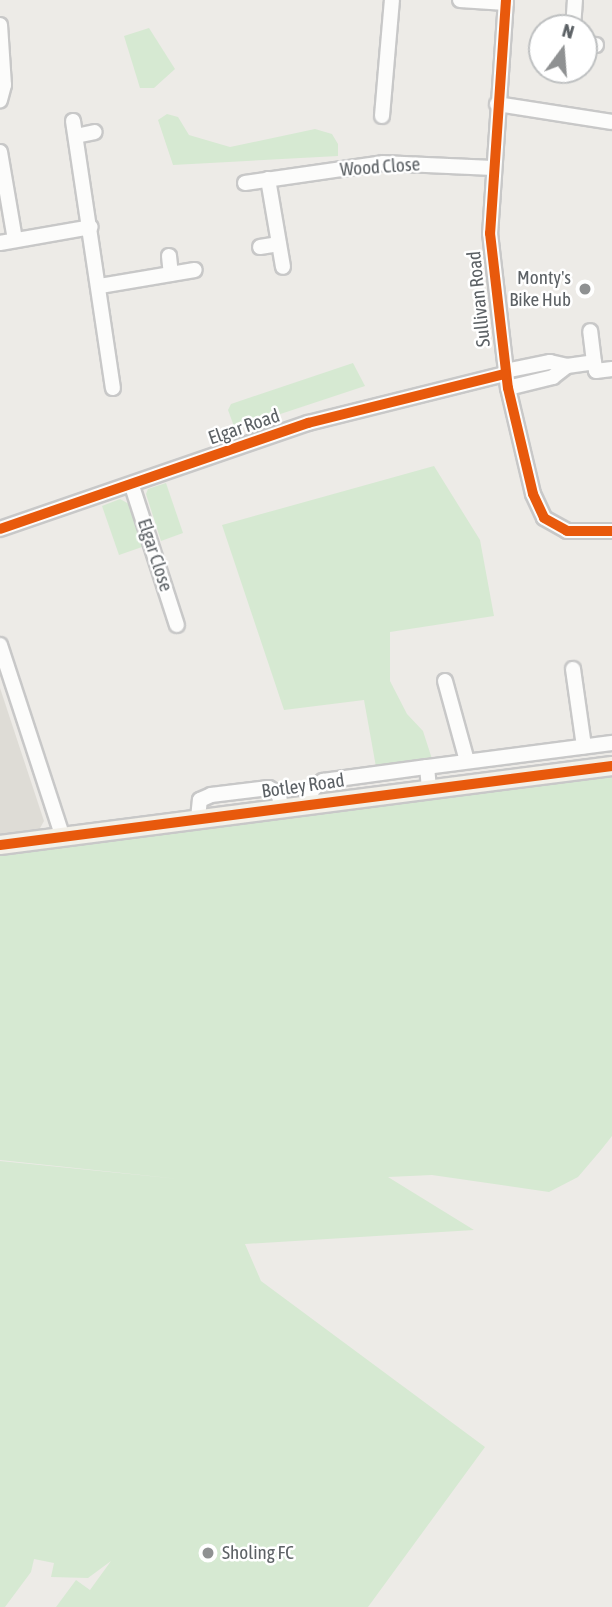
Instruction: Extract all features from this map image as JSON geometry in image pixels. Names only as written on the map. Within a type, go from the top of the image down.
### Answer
[{"type":"main road","name":"Botley Road","points":[[0,845],[612,766]]},
{"type":"street","points":[[382,116],[392,0]]},
{"type":"street","points":[[460,0],[506,2]]},
{"type":"street","name":"Sullivan Road","points":[[506,2],[492,168],[492,281],[506,377],[533,494],[544,518],[567,531],[612,531]]},
{"type":"street","points":[[0,25],[4,85],[0,100]]},
{"type":"street","points":[[497,104],[612,122]]},
{"type":"street","points":[[74,121],[113,388]]},
{"type":"street","points":[[76,136],[95,132]]},
{"type":"street","points":[[0,152],[7,242],[91,227]]},
{"type":"street","name":"Wood Close","points":[[245,183],[383,163],[492,168]]},
{"type":"street","points":[[268,178],[283,267]]},
{"type":"street","points":[[260,247],[279,244]]},
{"type":"street","points":[[169,256],[171,274]]},
{"type":"street","points":[[100,286],[195,270]]},
{"type":"street","points":[[590,331],[596,371],[612,369]]},
{"type":"street","name":"Elgar Road","points":[[0,529],[308,423],[506,377],[550,362],[567,366],[594,362]]},
{"type":"street","name":"Elgar Close","points":[[132,485],[177,625]]},
{"type":"street","points":[[0,645],[63,838]]},
{"type":"street","points":[[573,669],[584,746]]},
{"type":"street","points":[[445,681],[467,761]]},
{"type":"street","points":[[312,803],[311,791],[323,781],[612,743]]},
{"type":"street","points":[[427,767],[429,789]]},
{"type":"shaded area","points":[[0,688],[44,821],[39,830],[0,835]]},
{"type":"green space","points":[[149,28],[175,69],[154,88],[140,88],[124,36]]},
{"type":"green space","points":[[167,114],[178,117],[189,135],[230,147],[315,129],[332,134],[338,144],[338,156],[173,165],[158,120]]},
{"type":"green space","points":[[353,363],[365,386],[235,429],[228,410],[231,404]]},
{"type":"green space","points":[[434,466],[480,540],[494,616],[390,632],[390,681],[407,714],[423,731],[432,759],[376,767],[364,700],[284,710],[222,525]]},
{"type":"green space","points":[[166,483],[183,533],[161,541],[146,494],[148,489]]},
{"type":"green space","points":[[120,499],[129,504],[142,547],[119,555],[102,506]]},
{"type":"green space","points":[[612,775],[612,1136],[578,1177],[549,1192],[432,1175],[388,1177],[474,1230],[245,1244],[261,1281],[485,1447],[368,1607],[56,1607],[76,1580],[90,1590],[111,1561],[88,1578],[51,1577],[54,1563],[34,1559],[31,1572],[5,1607],[0,1607],[0,1161],[179,1179],[0,1160],[0,852]]},
{"type":"cycle path","points":[[506,0],[490,233],[508,388],[533,494],[544,518],[567,531],[612,531]]},
{"type":"cycle path","points":[[0,529],[308,423],[505,374]]},
{"type":"cycle path","points":[[0,845],[612,766]]},
{"type":"place","name":"Monty's Bike Hub","points":[[585,289]]},
{"type":"place","name":"Sholing FC","points":[[208,1553]]}]
